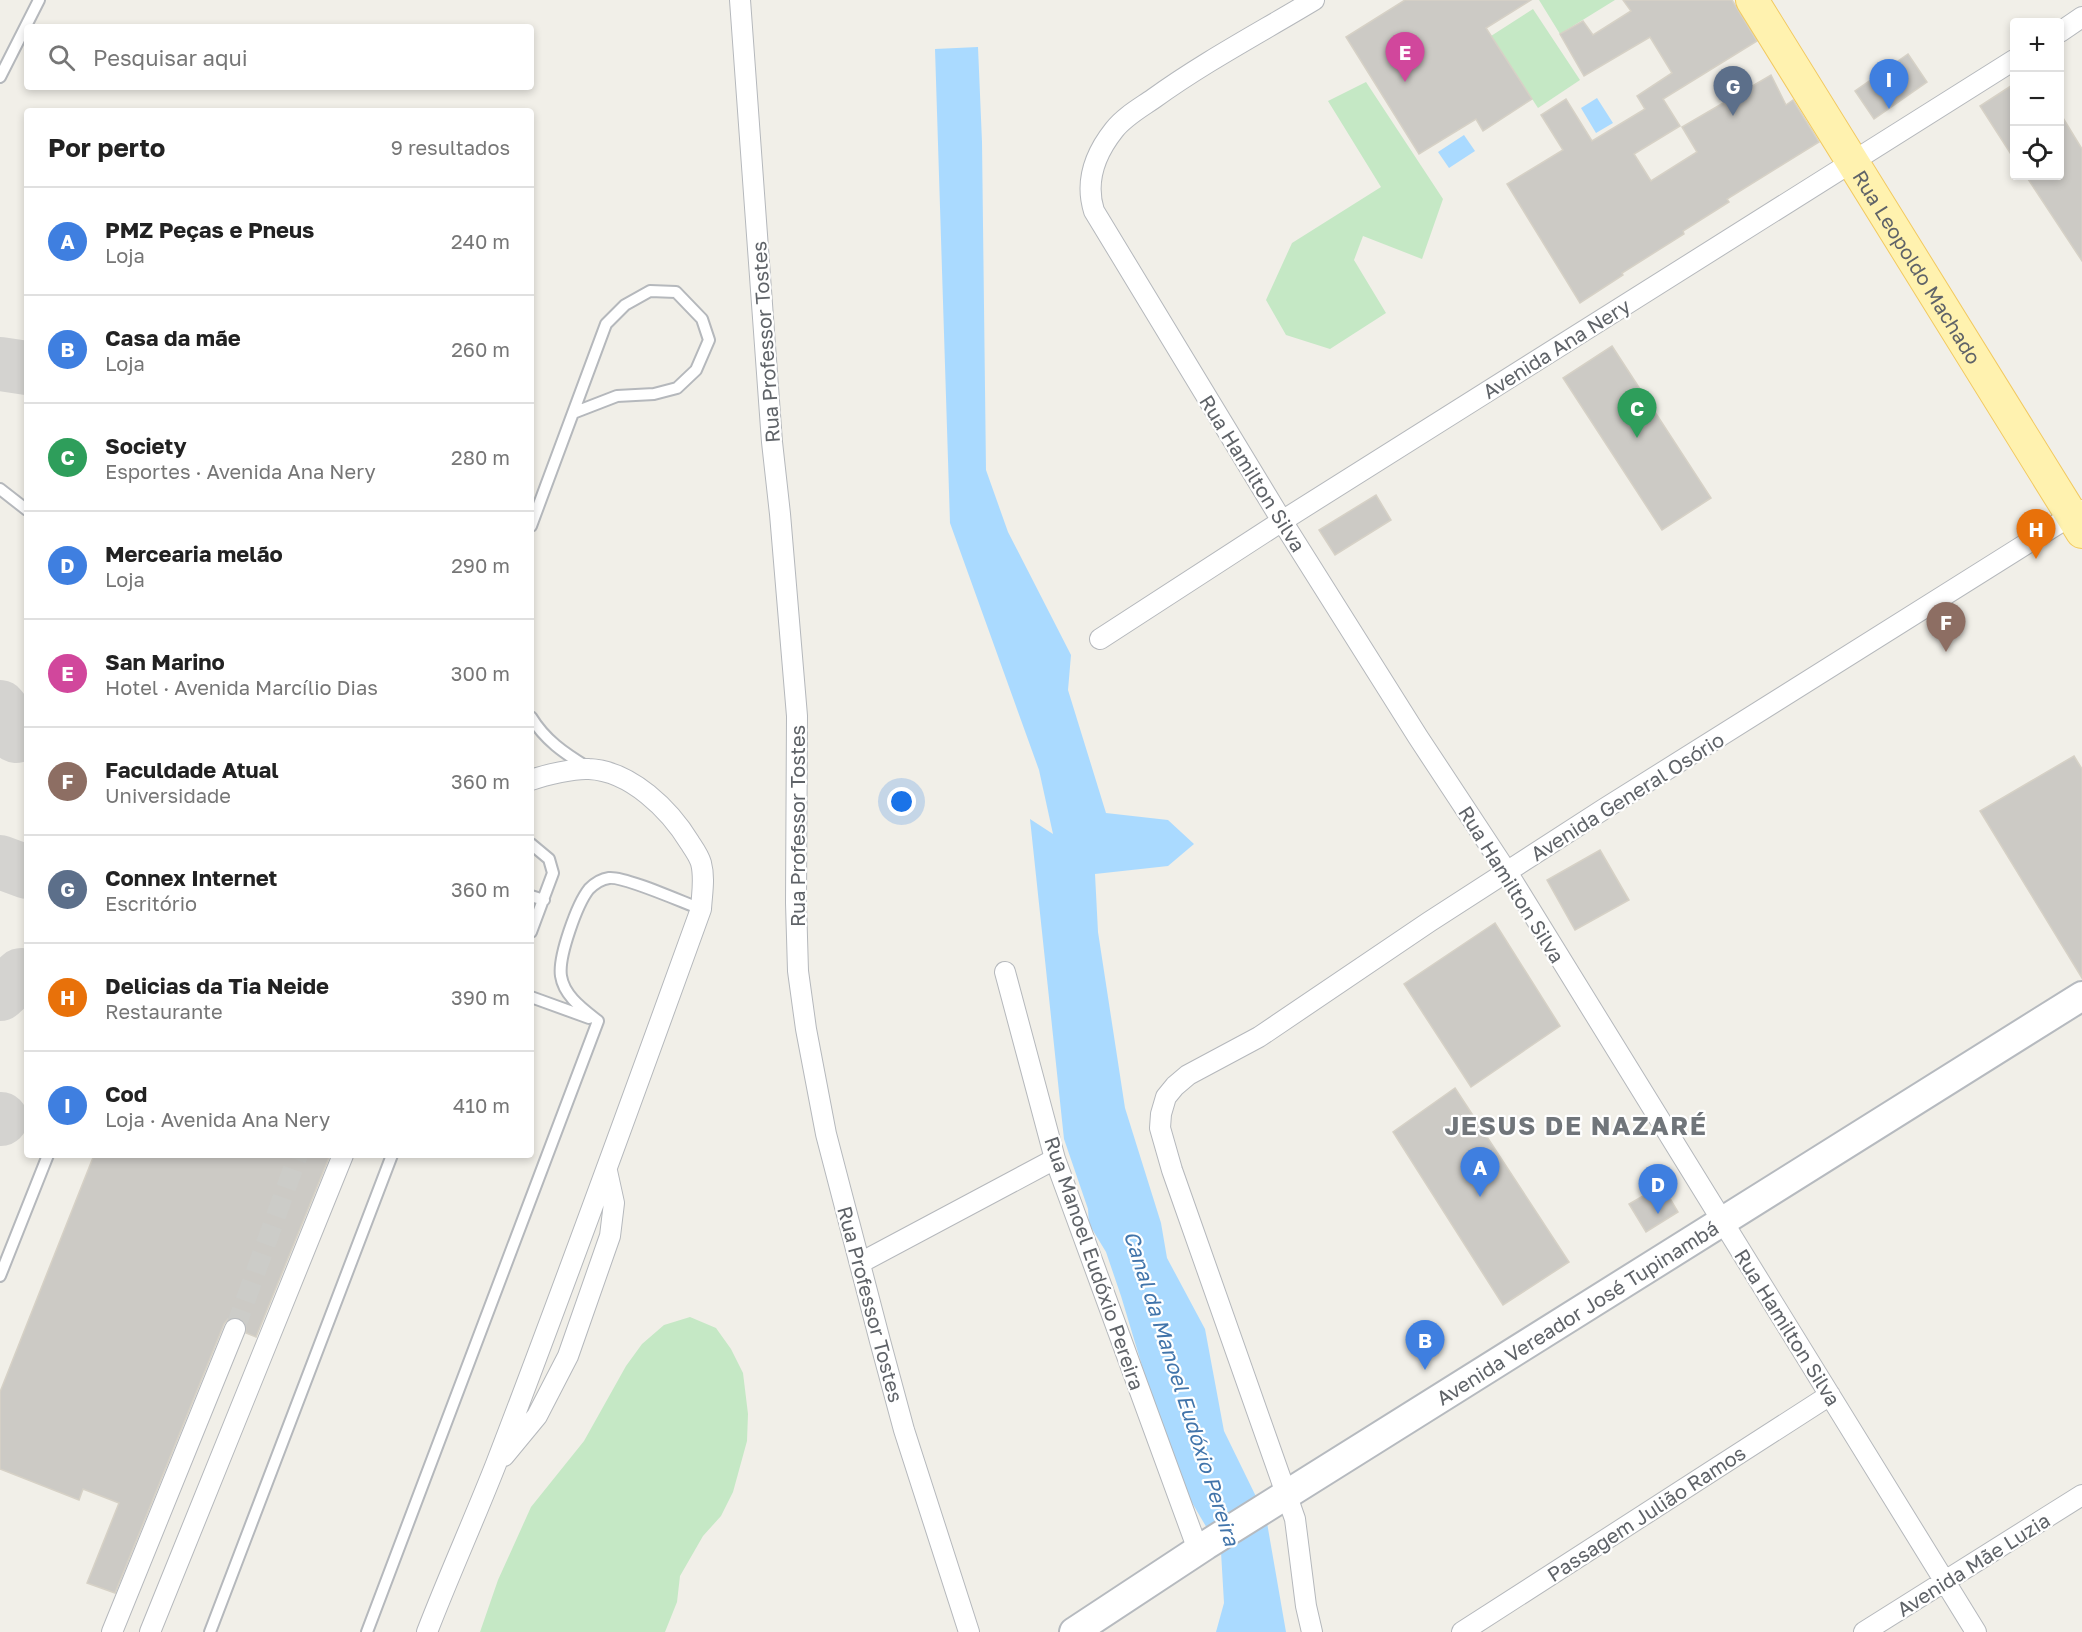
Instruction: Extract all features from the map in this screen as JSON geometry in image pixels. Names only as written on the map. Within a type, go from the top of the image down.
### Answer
[{"type":"main road","name":"Rua Leopoldo Machado","points":[[1752,0],[2078,519]]},
{"type":"street","name":"Rua Professor Tostes","points":[[740,0],[771,442],[780,514],[797,716],[796,903],[798,970],[806,1029],[826,1134],[904,1430],[969,1632]]},
{"type":"street","name":"Rua Hamilton Silva","points":[[1314,0],[1170,87],[1124,120],[1105,143],[1092,172],[1091,200],[1095,212],[1282,521],[1418,737],[1507,872],[1976,1632]]},
{"type":"street","points":[[2064,29],[2082,17]]},
{"type":"street","name":"Avenida Ana Nery","points":[[1100,639],[1282,521],[2010,63]]},
{"type":"street","name":"Avenida General Osório","points":[[1278,1500],[1160,1128],[1166,1097],[1188,1075],[1259,1037],[1507,872],[2078,519]]},
{"type":"street","points":[[427,1632],[494,1467],[607,1171],[700,909],[704,878],[701,860],[672,819],[636,787],[616,775],[589,769],[534,779]]},
{"type":"street","name":"Rua Manoel Eudóxio Pereira","points":[[1005,972],[1055,1160],[1202,1548]]},
{"type":"street","name":"Avenida Vereador José Tupinambá","points":[[1074,1632],[1278,1500],[2082,996]]},
{"type":"street","points":[[150,1632],[342,1158]]},
{"type":"street","points":[[860,1263],[1055,1160]]},
{"type":"street","points":[[494,1467],[537,1416],[568,1356],[610,1236],[614,1203],[607,1171]]},
{"type":"street","points":[[112,1632],[235,1329]]},
{"type":"street","name":"Passagem Julião Ramos","points":[[1462,1632],[1830,1395]]},
{"type":"street","name":"Avenida Mãe Luzia","points":[[1864,1632],[2082,1495]]},
{"type":"street","points":[[1278,1500],[1295,1518],[1306,1606],[1312,1632]]},
{"type":"lane","points":[[27,24],[39,0]]},
{"type":"lane","points":[[0,77],[24,30]]},
{"type":"lane","points":[[534,518],[606,324],[625,305],[650,291],[676,292],[702,319],[709,340],[696,370],[677,388],[654,394],[617,396],[573,413]]},
{"type":"lane","points":[[0,489],[24,508]]},
{"type":"lane","points":[[534,721],[546,738],[589,769]]},
{"type":"lane","points":[[534,846],[549,859],[553,873],[534,925]]},
{"type":"lane","points":[[598,1021],[577,1005],[565,988],[561,976],[561,962],[567,938],[583,898],[591,887],[599,881],[610,878],[626,880],[700,909]]},
{"type":"lane","points":[[534,897],[544,900]]},
{"type":"lane","points":[[534,998],[598,1021]]},
{"type":"lane","points":[[367,1632],[598,1021]]},
{"type":"lane","points":[[0,1276],[47,1158]]},
{"type":"lane","points":[[210,1632],[391,1158]]},
{"type":"green space","points":[[1539,0],[1615,0],[1560,34]]},
{"type":"green space","points":[[1533,9],[1580,80],[1538,108],[1491,36]]},
{"type":"green space","points":[[1366,82],[1443,199],[1422,259],[1363,236],[1354,260],[1386,313],[1330,349],[1286,335],[1266,300],[1292,243],[1381,187],[1328,101]]},
{"type":"green space","points":[[690,1317],[716,1328],[731,1349],[743,1373],[748,1414],[747,1441],[733,1492],[721,1516],[703,1536],[680,1576],[677,1602],[665,1632],[480,1632],[498,1580],[531,1507],[584,1441],[626,1366],[642,1344],[664,1325]]},
{"type":"water","name":"Canal da Manoel Eudóxio Pereira","points":[[978,47],[982,142],[986,470],[1008,532],[1071,655],[1068,690],[1106,813],[1168,820],[1194,844],[1168,866],[1095,874],[1098,932],[1125,1108],[1161,1223],[1167,1258],[1205,1329],[1224,1431],[1266,1517],[1286,1632],[1216,1632],[1224,1603],[1221,1552],[1174,1472],[1121,1296],[1106,1252],[1089,1224],[1088,1209],[1064,1139],[1030,819],[1053,834],[1039,770],[950,523],[935,49]]},
{"type":"water","points":[[1597,98],[1613,123],[1596,133],[1581,108]]},
{"type":"water","points":[[1464,135],[1475,151],[1449,168],[1438,152]]},
{"type":"building","points":[[1405,0],[1531,0],[1486,28],[1532,99],[1483,131],[1476,119],[1419,154],[1346,37]]},
{"type":"building","points":[[1623,0],[1732,0],[1757,41],[1663,99],[1680,126],[1634,154],[1651,181],[1697,152],[1682,127],[1771,75],[1786,105],[1793,100],[1819,142],[1727,199],[1729,202],[1683,231],[1684,234],[1580,303],[1507,184],[1563,150],[1541,115],[1566,99],[1592,141],[1645,109],[1637,96],[1672,73],[1650,37],[1584,76],[1560,34],[1583,21],[1593,35],[1631,11]]},
{"type":"building","points":[[1908,54],[1927,82],[1874,119],[1855,91]]},
{"type":"building","points":[[2010,87],[2010,153],[1980,106]]},
{"type":"building","points":[[2064,120],[2082,149],[2082,261],[2029,180],[2064,180]]},
{"type":"building","points":[[1612,346],[1711,498],[1662,530],[1563,378]]},
{"type":"building","points":[[1376,495],[1391,520],[1335,555],[1319,530]]},
{"type":"building","points":[[2074,756],[2082,769],[2082,978],[1980,811]]},
{"type":"building","points":[[1600,850],[1629,900],[1575,930],[1547,880]]},
{"type":"building","points":[[1495,923],[1560,1026],[1471,1087],[1404,984]]},
{"type":"building","points":[[1455,1088],[1569,1262],[1503,1305],[1393,1132]]},
{"type":"building","points":[[93,1158],[329,1158],[256,1337],[246,1333],[245,1322],[239,1318],[228,1319],[224,1324],[115,1593],[87,1583],[119,1503],[83,1489],[79,1500],[0,1469],[0,1392]]},
{"type":"building","points":[[1662,1185],[1678,1212],[1646,1232],[1629,1204]]},
{"type":"taxiway","points":[[0,364],[24,368]]},
{"type":"taxiway","points":[[0,707],[12,722],[16,736]]},
{"type":"taxiway","points":[[0,862],[24,871]]},
{"type":"taxiway","points":[[0,994],[21,975]]},
{"type":"tunnel","points":[[235,1329],[297,1158]]},
{"type":"place","name":"San Marino","points":[[1405,82]]},
{"type":"place","name":"Cod","points":[[1889,109]]},
{"type":"place","name":"Connex Internet","points":[[1733,116]]},
{"type":"place","name":"Society","points":[[1637,438]]},
{"type":"place","name":"Delicias da Tia Neide","points":[[2036,559]]},
{"type":"place","name":"Faculdade Atual","points":[[1946,652]]},
{"type":"place","name":"PMZ Peças e Pneus","points":[[1480,1197]]},
{"type":"place","name":"Mercearia melão","points":[[1658,1214]]},
{"type":"place","name":"Casa da mãe","points":[[1425,1370]]},
{"type":"district","name":"JESUS DE NAZARÉ","points":[[1576,1125]]}]
